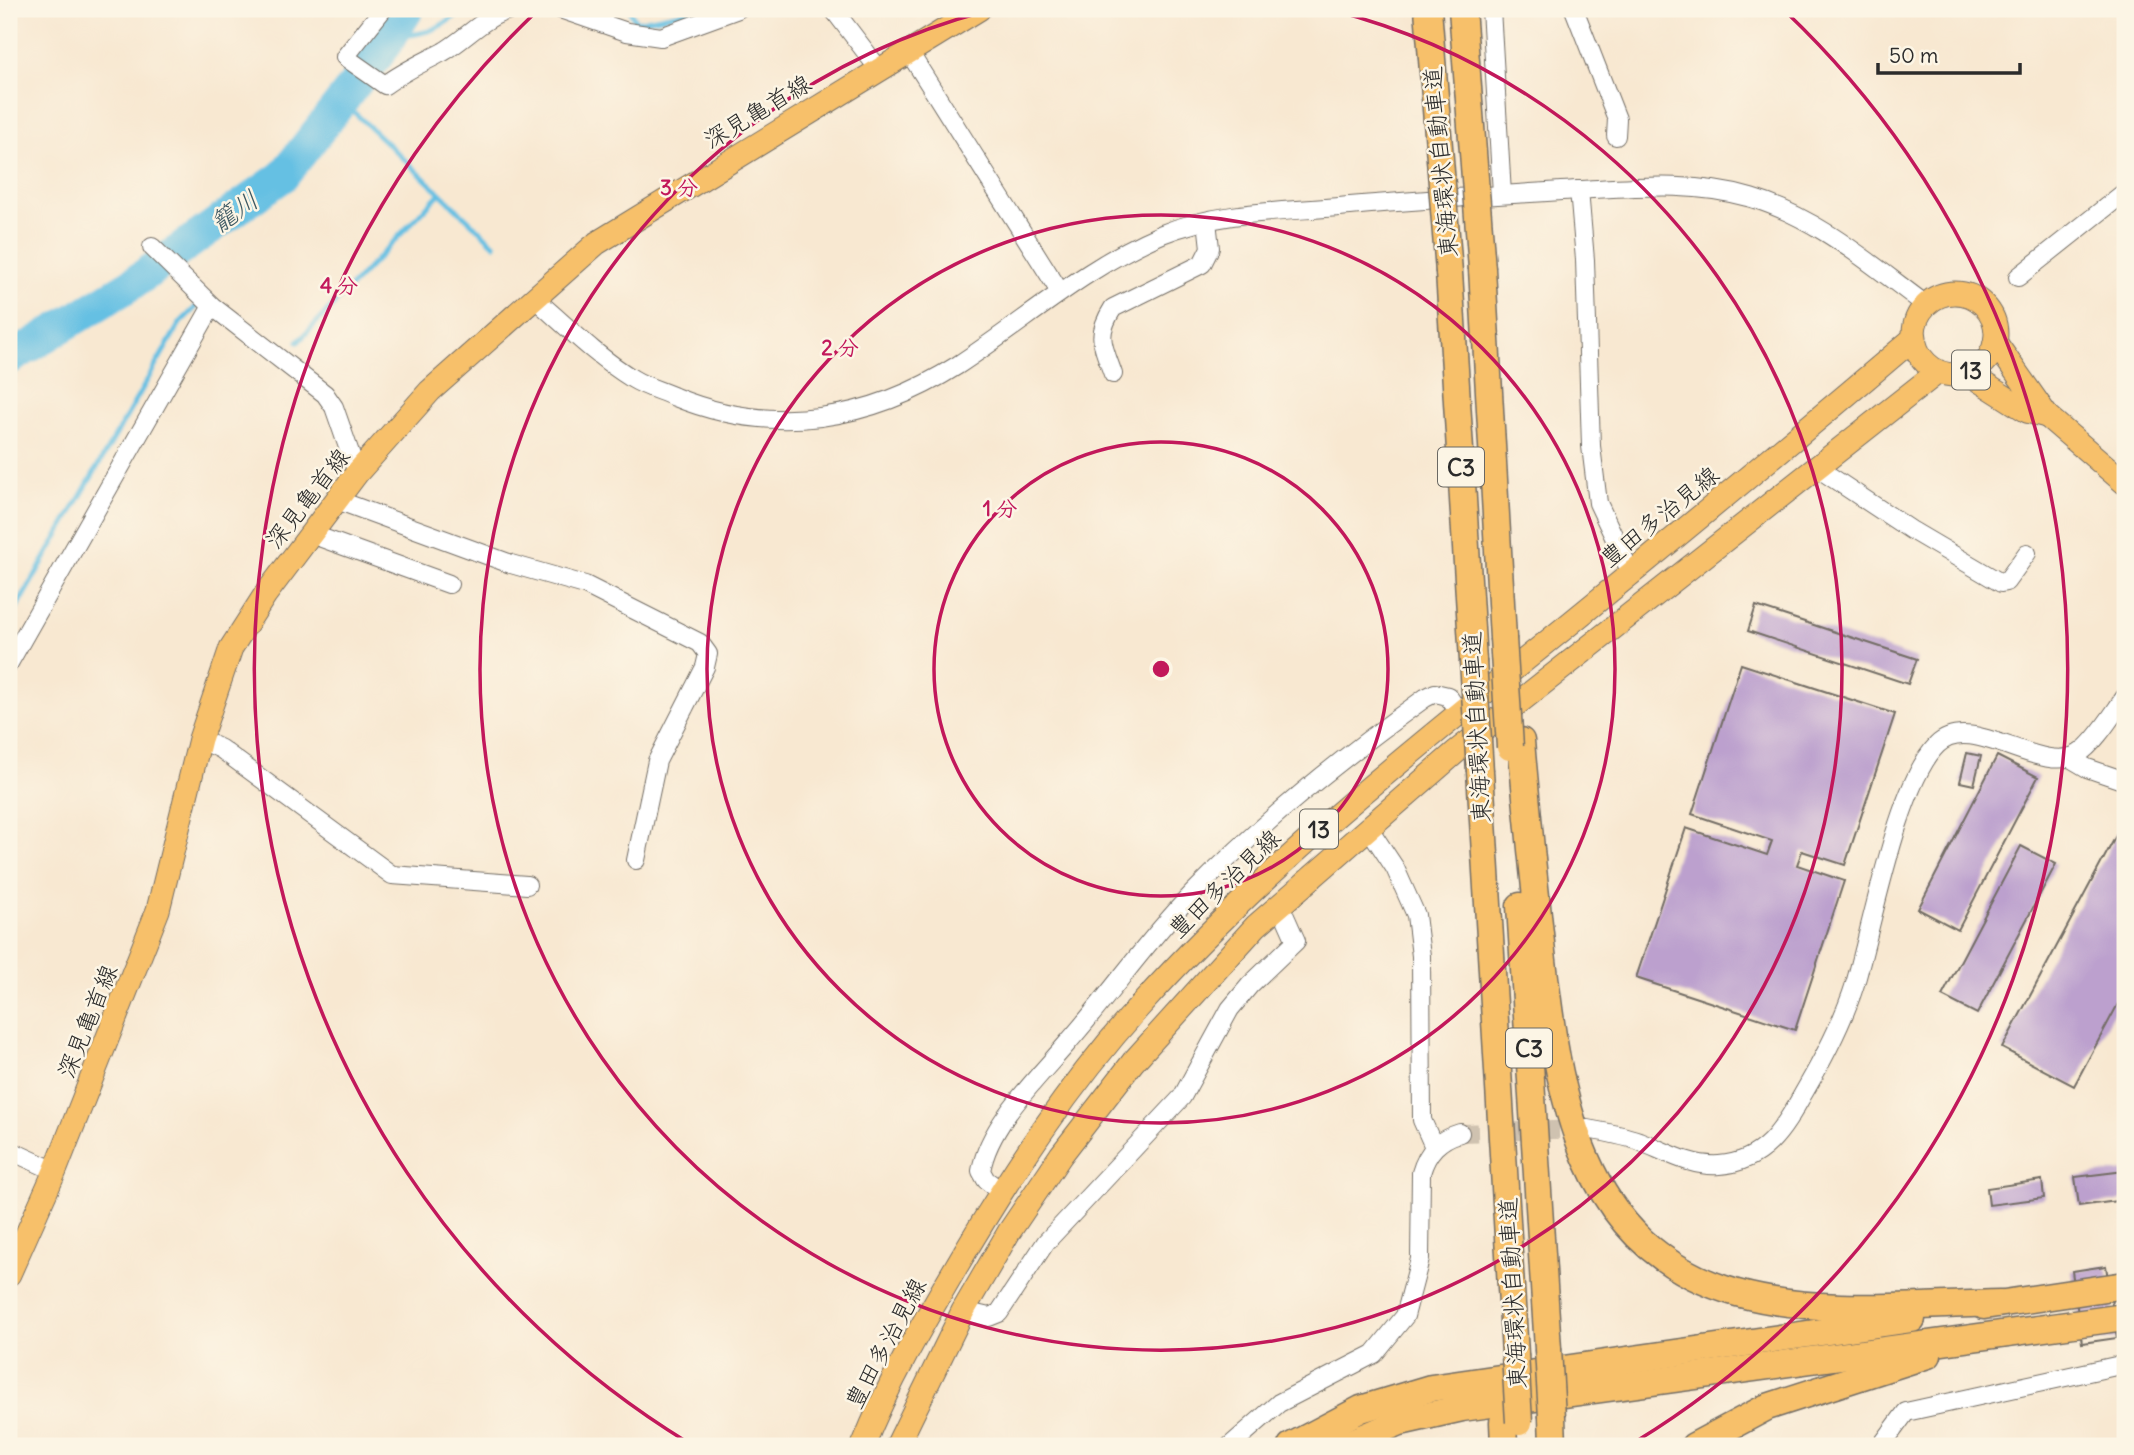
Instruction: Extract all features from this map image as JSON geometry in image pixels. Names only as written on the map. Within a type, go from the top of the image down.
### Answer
[{"type":"highway","name":"東海環状自動車道","points":[[1428,9],[1480,771],[1496,1043],[1512,1434]]},
{"type":"highway","name":"東海環状自動車道","points":[[1462,9],[1482,270],[1501,609],[1515,744],[1553,1446]]},
{"type":"highway","points":[[1515,744],[1539,928],[1567,1108],[1589,1168],[1619,1217],[1640,1239],[1685,1272],[1738,1293],[1822,1306],[2000,1303]]},
{"type":"highway","points":[[1291,1446],[1361,1409],[1431,1388],[1880,1324],[2125,1285]]},
{"type":"highway","points":[[1343,1446],[1400,1422],[1462,1408],[1889,1347],[2125,1317]]},
{"type":"highway","points":[[1694,1446],[1741,1418],[1810,1391],[2004,1334]]},
{"type":"main road","name":"深見亀首線","points":[[9,1274],[55,1171],[158,911],[200,739],[231,648],[249,618],[357,473],[430,391],[597,243],[646,210],[979,9]]},
{"type":"main road","name":"13","points":[[1926,304],[1951,293],[1978,300],[1988,309],[1994,321],[1996,342],[2047,416],[2125,483]]},
{"type":"main road","points":[[1915,337],[1914,326],[1926,304]]},
{"type":"main road","name":"13","points":[[1915,337],[1918,352],[1938,372]]},
{"type":"main road","name":"豊田多治見線","points":[[863,1446],[895,1375],[1001,1191],[1094,1060],[1179,964],[1305,841],[1409,751],[1786,447],[1915,337]]},
{"type":"main road","name":"13","points":[[1967,373],[1986,360],[1996,342]]},
{"type":"main road","name":"13","points":[[897,1446],[963,1311],[1009,1232],[1096,1107],[1197,989],[1280,905],[1457,751],[1938,372],[1967,373],[2027,411],[2047,416]]},
{"type":"street","points":[[383,9],[345,57],[386,85],[409,67],[444,51],[498,12],[513,9]]},
{"type":"street","points":[[559,9],[627,32],[661,37],[738,9]]},
{"type":"street","points":[[833,9],[878,68]]},
{"type":"street","points":[[1491,9],[1502,194]]},
{"type":"street","points":[[1574,9],[1617,119],[1616,136]]},
{"type":"street","points":[[909,52],[1060,292]]},
{"type":"street","points":[[533,297],[589,346],[635,381],[705,409],[807,420],[852,413],[903,396],[957,365],[1060,292],[1127,249],[1169,231],[1263,212],[1502,194],[1692,187],[1753,198],[1812,225],[1926,304]]},
{"type":"street","points":[[1579,190],[1585,260],[1591,446],[1598,503],[1631,573]]},
{"type":"street","points":[[2018,277],[2125,192]]},
{"type":"street","points":[[1113,374],[1100,336],[1113,308],[1202,264],[1210,248],[1208,221]]},
{"type":"street","points":[[155,249],[173,272],[212,306],[325,394],[334,407],[357,473]]},
{"type":"street","points":[[9,663],[212,306]]},
{"type":"street","points":[[1816,467],[1911,530],[2001,583],[2006,582],[2027,553]]},
{"type":"street","points":[[337,500],[511,564],[585,585],[701,643],[708,654],[705,667],[657,761],[636,860]]},
{"type":"street","points":[[311,534],[449,584]]},
{"type":"street","points":[[1001,1191],[986,1180],[981,1171],[1010,1113],[1120,975],[1191,895],[1256,830],[1337,762],[1425,698],[1435,693],[1448,696],[1459,713]]},
{"type":"street","points":[[1587,1129],[1639,1142],[1699,1165],[1721,1165],[1754,1157],[1780,1134],[1810,1082],[1854,986],[1909,798],[1929,754],[1939,743],[1951,737],[1985,738],[2051,758],[2070,758],[2082,751],[2125,697]]},
{"type":"street","points":[[200,739],[221,748],[392,875],[527,886]]},
{"type":"street","points":[[2070,758],[2087,768],[2125,782]]},
{"type":"street","points":[[1368,827],[1395,868],[1416,915],[1421,956],[1422,1120],[1434,1147]]},
{"type":"street","points":[[963,1311],[989,1317],[999,1313],[1046,1242],[1182,1097],[1230,1009],[1250,985],[1296,941],[1280,905]]},
{"type":"street","points":[[1230,1446],[1279,1403],[1374,1354],[1405,1316],[1420,1259],[1421,1173],[1434,1147],[1448,1136],[1460,1133]]},
{"type":"street","points":[[9,1150],[55,1171]]},
{"type":"street","points":[[1881,1446],[1906,1412],[2125,1364]]},
{"type":"building","points":[[1756,606],[1917,659],[1908,684],[1748,631]]},
{"type":"building","points":[[1741,664],[1895,714],[1845,865],[1802,851],[1797,865],[1844,881],[1795,1030],[1636,978],[1686,828],[1767,855],[1772,841],[1692,814]]},
{"type":"building","points":[[1967,753],[1981,756],[1974,785],[1960,782]]},
{"type":"building","points":[[1997,756],[2038,777],[1958,930],[1918,909]]},
{"type":"building","points":[[2125,819],[2125,991],[2074,1086],[2002,1048]]},
{"type":"building","points":[[2021,846],[2056,864],[1977,1014],[1942,996]]},
{"type":"building","points":[[2125,1171],[2125,1200],[2079,1206],[2075,1177]]},
{"type":"building","points":[[2042,1180],[2044,1198],[1989,1205],[1987,1188]]},
{"type":"building","points":[[2106,1266],[2117,1338],[2082,1343],[2072,1271]]},
{"type":"waterway","name":"籠川","points":[[9,359],[132,284],[283,176],[384,47],[408,9]]},
{"type":"waterway","points":[[389,38],[430,31],[465,9]]},
{"type":"waterway","points":[[629,9],[636,22],[700,9]]},
{"type":"waterway","points":[[340,99],[495,245]]},
{"type":"waterway","points":[[298,342],[440,193]]},
{"type":"waterway","points":[[9,621],[180,323],[198,305]]},
{"type":"tunnel","points":[[1460,1133],[1584,1129]]}]
